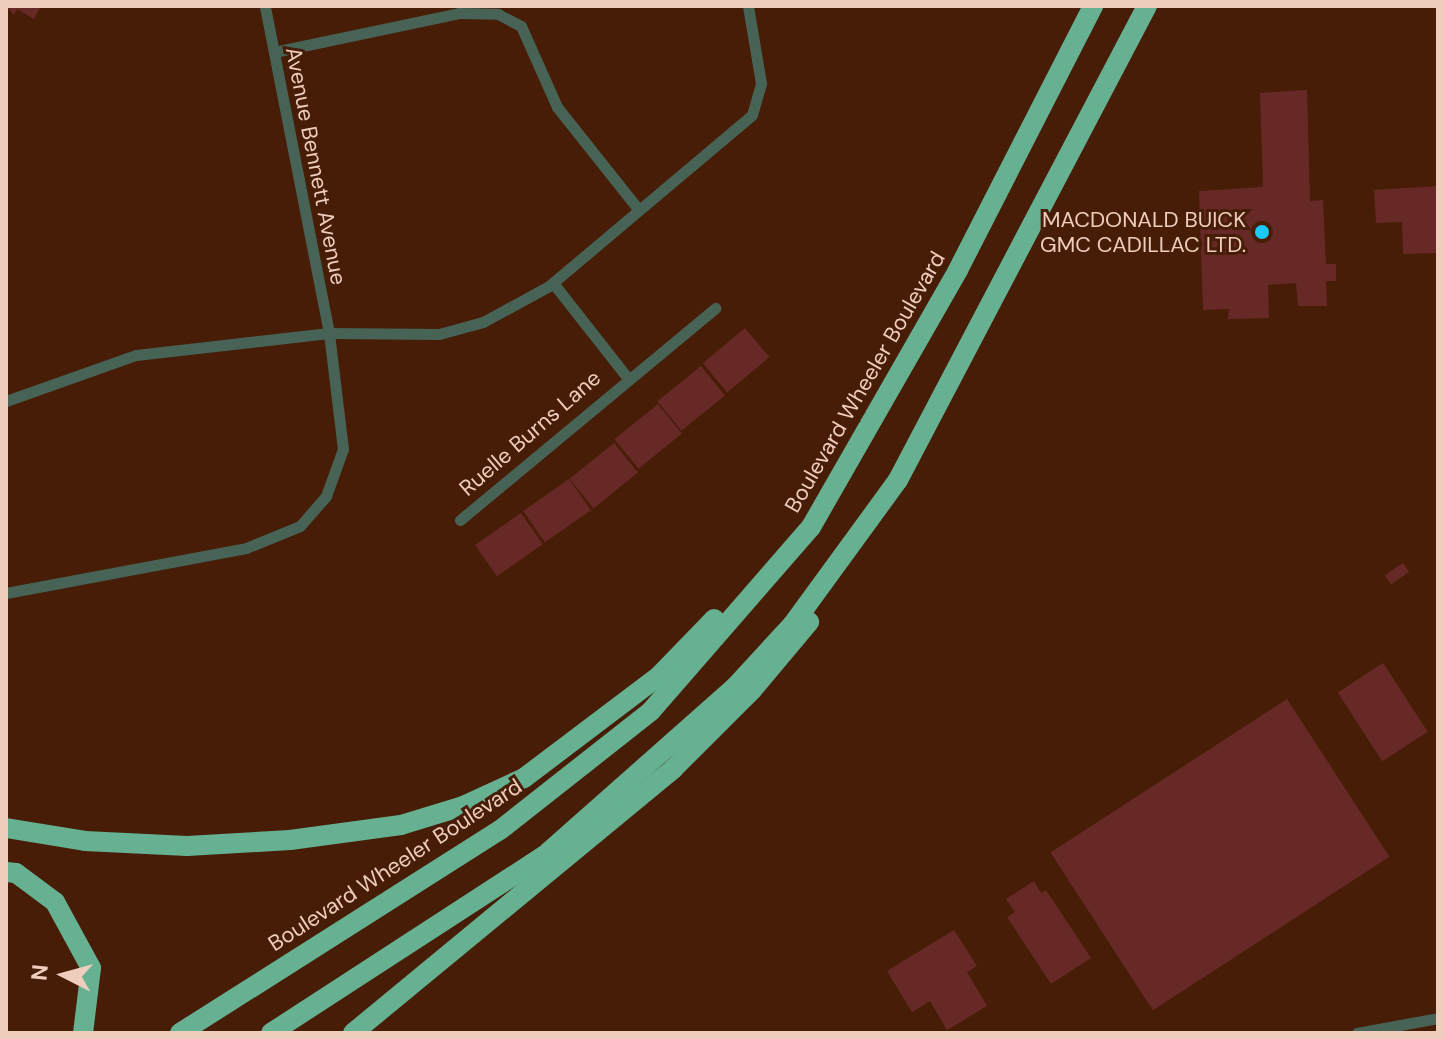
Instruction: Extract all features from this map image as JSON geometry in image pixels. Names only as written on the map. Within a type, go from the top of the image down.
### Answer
[{"type":"highway","name":"Boulevard Wheeler Boulevard","points":[[180,1033],[500,830],[651,711],[811,527],[958,270],[1093,6]]},
{"type":"highway","points":[[353,1033],[625,810],[752,690],[825,600],[898,480],[1147,6]]},
{"type":"highway","points":[[6,828],[134,845],[239,844],[401,825],[463,806],[524,778],[660,675],[776,554],[841,475]]},
{"type":"highway","points":[[271,1033],[544,856],[711,708],[793,624],[898,480]]},
{"type":"highway","points":[[6,872],[16,873],[55,902],[91,968],[83,1033]]},
{"type":"street","name":"Avenue Bennett Avenue","points":[[6,593],[246,548],[300,526],[326,496],[343,449],[329,333],[265,6]]},
{"type":"street","points":[[6,401],[136,355],[329,333],[439,334],[483,322],[553,283],[752,115],[761,83],[748,6]]},
{"type":"street","points":[[274,52],[459,13],[498,14],[521,26],[557,107],[638,209]]},
{"type":"street","name":"Ruelle Burns Lane","points":[[553,283],[627,377]]},
{"type":"street","name":"Ruelle Burns Lane","points":[[460,520],[627,377],[715,308]]},
{"type":"street","points":[[1357,1033],[1438,1018]]},
{"type":"building","points":[[6,6],[41,6],[34,19],[17,9],[14,15]]},
{"type":"building","name":"MACDONALD BUICK GMC CADILLAC LTD.","points":[[1307,90],[1310,201],[1323,200],[1326,264],[1336,264],[1336,281],[1326,281],[1327,306],[1298,306],[1296,283],[1268,285],[1269,318],[1228,319],[1229,309],[1203,310],[1199,191],[1263,187],[1260,93]]},
{"type":"building","points":[[1438,186],[1438,253],[1403,254],[1402,222],[1376,223],[1374,190]]},
{"type":"building","points":[[745,328],[769,357],[727,392],[703,363]]},
{"type":"building","points":[[701,366],[725,396],[681,431],[657,401]]},
{"type":"building","points":[[658,404],[682,434],[638,469],[614,439]]},
{"type":"building","points":[[614,443],[638,473],[594,508],[570,479]]},
{"type":"building","points":[[569,479],[591,510],[545,542],[523,511]]},
{"type":"building","points":[[521,513],[543,544],[497,576],[475,545]]},
{"type":"building","points":[[1403,563],[1409,572],[1391,584],[1385,575]]},
{"type":"building","points":[[1383,663],[1428,732],[1382,761],[1338,692]]},
{"type":"building","points":[[1287,699],[1389,857],[1153,1010],[1050,853]]},
{"type":"building","points":[[1034,881],[1041,893],[1046,890],[1091,958],[1051,984],[1007,917],[1015,912],[1006,899]]},
{"type":"building","points":[[954,930],[977,966],[967,972],[987,1006],[947,1030],[930,1001],[912,1012],[887,971]]},
{"type":"place","name":"MACDONALD BUICK GMC CADILLAC LTD.","points":[[1262,232]]}]
